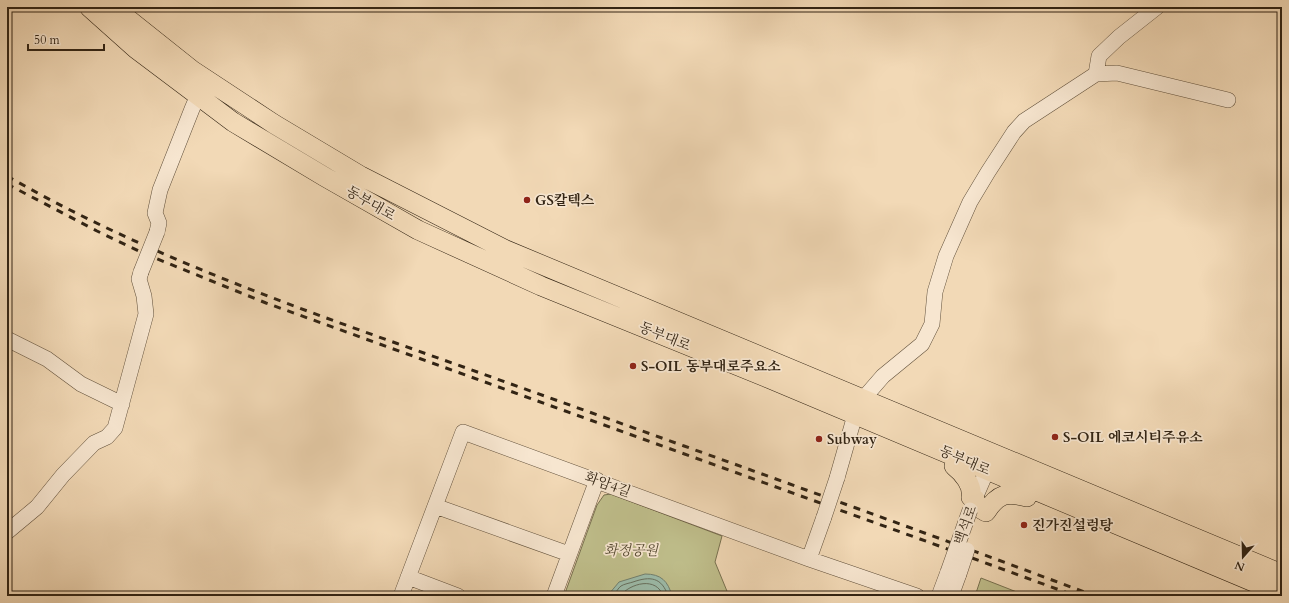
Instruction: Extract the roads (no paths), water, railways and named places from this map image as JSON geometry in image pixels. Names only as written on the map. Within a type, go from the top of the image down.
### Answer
[{"type":"main road","name":"동부대로","points":[[89,7],[136,49],[203,88]]},
{"type":"main road","name":"동부대로","points":[[113,7],[192,70],[203,88],[233,122],[418,230],[541,286],[859,407],[994,464],[1282,574]]},
{"type":"main road","name":"동부대로","points":[[859,407],[958,458],[994,464],[1031,488],[1282,594]]},
{"type":"main road","points":[[958,458],[954,466],[963,473],[972,491],[971,497],[976,508],[986,512],[991,504],[1001,496],[1013,493],[1027,497],[1031,488]]},
{"type":"street","points":[[1096,74],[1099,56],[1119,37],[1157,7]]},
{"type":"street","points":[[809,559],[837,478],[859,407],[883,376],[922,344],[932,324],[935,292],[946,256],[957,229],[970,202],[988,172],[1014,132],[1024,121],[1096,74],[1117,73],[1228,100]]},
{"type":"street","points":[[7,532],[37,507],[63,475],[94,443],[107,436],[115,428],[146,314],[144,296],[139,279],[157,232],[159,223],[155,213],[160,190],[203,88]]},
{"type":"street","points":[[7,340],[47,359],[81,384],[122,404]]},
{"type":"street","name":"화암4길","points":[[401,596],[463,432],[809,559],[878,590],[917,596]]},
{"type":"street","name":"백석로","points":[[939,596],[953,573],[976,508],[994,464]]},
{"type":"street","points":[[554,596],[596,480]]},
{"type":"street","points":[[435,506],[569,554]]},
{"type":"street","name":"백석로","points":[[951,596],[953,573]]},
{"type":"street","points":[[408,577],[458,596]]},
{"type":"water","points":[[645,574],[655,575],[663,579],[666,582],[672,596],[610,596],[609,594],[619,582]]},
{"type":"railway","points":[[7,176],[64,207],[122,235],[240,286],[1095,596]]},
{"type":"railway","points":[[7,184],[97,231],[145,254],[266,303],[1076,596]]},
{"type":"place","name":"GS칼텍스","points":[[527,200]]},
{"type":"place","name":"S-OIL 동부대로주요소","points":[[633,366]]},
{"type":"place","name":"S-OIL 에코시티주유소","points":[[1055,437]]},
{"type":"place","name":"Subway","points":[[819,439]]},
{"type":"place","name":"진가진설렁탕","points":[[1024,525]]},
{"type":"park label","name":"화정공원","points":[[631,550]]}]
